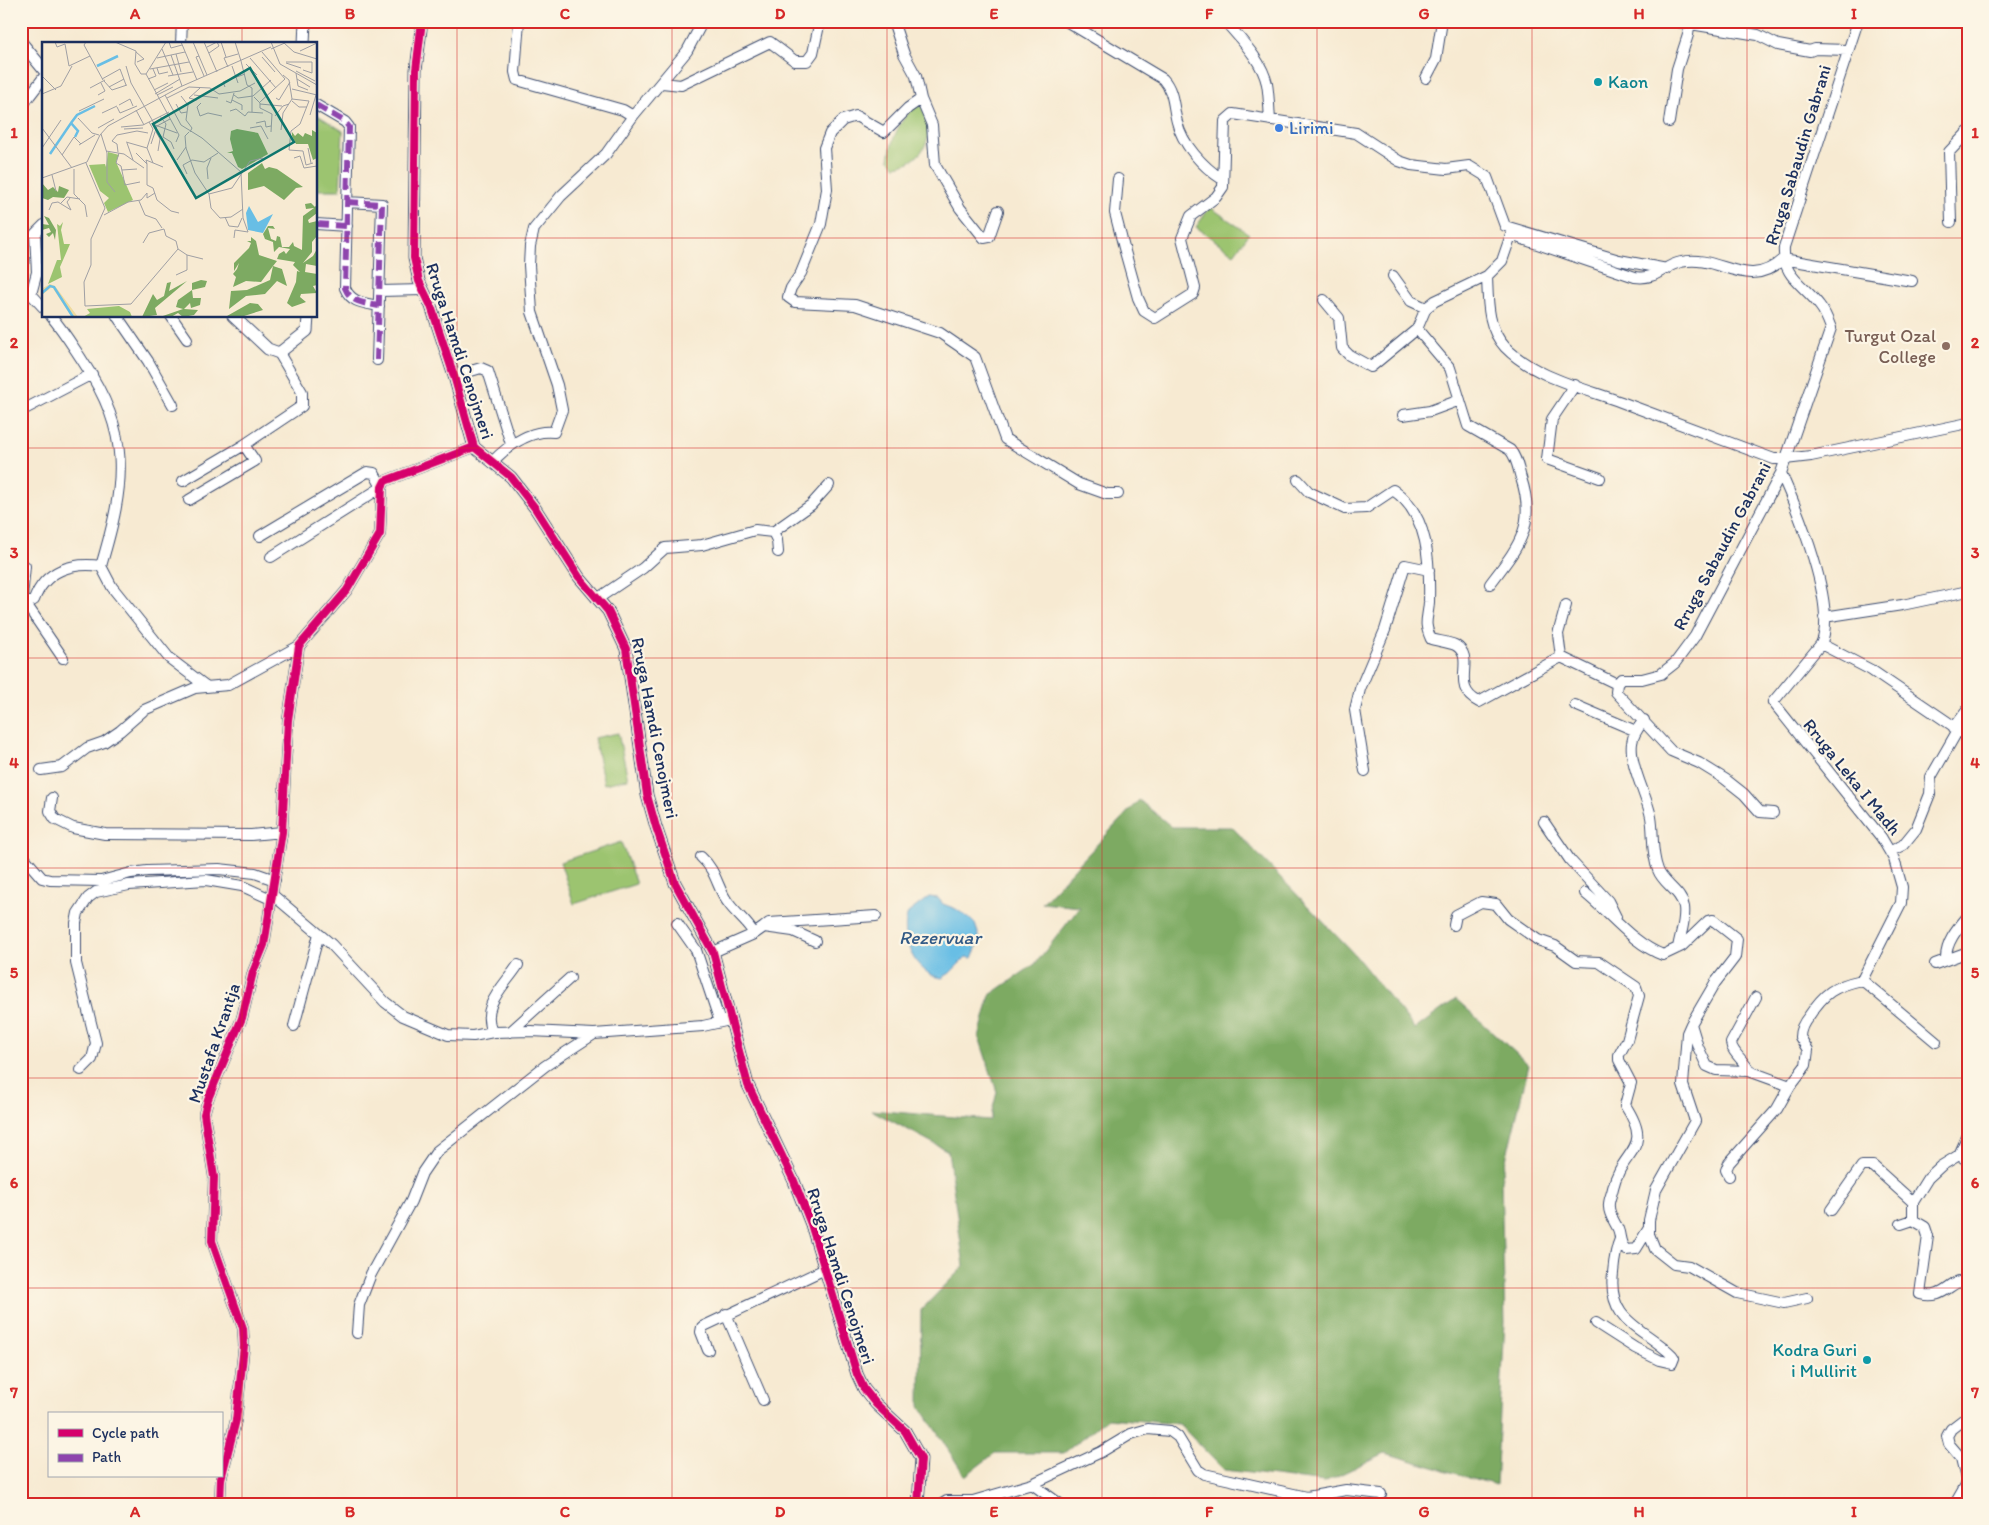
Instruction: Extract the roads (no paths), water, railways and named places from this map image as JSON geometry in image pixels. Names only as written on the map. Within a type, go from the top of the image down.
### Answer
[{"type":"street","points":[[181,42],[182,21]]},
{"type":"street","points":[[304,42],[305,21]]},
{"type":"street","name":"Rruga Hamdi Cenojmeri","points":[[422,21],[416,70],[413,244],[416,273],[431,306],[454,376],[474,447],[511,477],[535,508],[579,577],[608,611],[626,648],[647,794],[665,857],[686,906],[713,952],[725,1021],[748,1085],[794,1180],[825,1269],[857,1374],[864,1389],[905,1431],[921,1459],[918,1504]]},
{"type":"street","points":[[519,21],[515,72],[518,80],[623,110],[633,116]]},
{"type":"street","points":[[493,461],[511,444],[543,431],[554,432],[562,410],[557,385],[532,312],[529,265],[534,229],[561,196],[606,154],[633,116],[662,83],[687,50],[703,21]]},
{"type":"street","points":[[662,83],[681,85],[770,42],[795,61],[807,61],[813,53],[820,21]]},
{"type":"street","points":[[893,21],[904,54],[916,76],[921,99],[932,125],[935,165],[960,208],[984,238],[990,237],[998,211]]},
{"type":"street","points":[[1066,21],[1163,79],[1169,86],[1177,124],[1184,138],[1204,165],[1222,179]]},
{"type":"street","points":[[1225,21],[1251,52],[1263,71],[1267,83],[1270,120]]},
{"type":"street","points":[[1426,78],[1436,59],[1442,21]]},
{"type":"street","points":[[1672,21],[1758,36],[1778,45],[1810,52],[1815,49],[1847,50]]},
{"type":"street","name":"Rruga Sabaudin Gabrani","points":[[1617,684],[1621,679],[1642,679],[1661,674],[1675,663],[1695,636],[1782,473],[1831,328],[1821,307],[1788,272],[1783,259],[1791,224],[1858,21]]},
{"type":"street","points":[[1669,122],[1677,69],[1690,23]]},
{"type":"street","points":[[22,44],[42,68]]},
{"type":"street","points":[[21,108],[42,80]]},
{"type":"street","points":[[921,99],[908,108],[893,126],[884,132],[856,116],[843,120],[830,133],[824,148],[827,189],[821,224],[801,273],[790,288],[788,297],[796,302],[855,305],[940,333],[975,357],[1006,439],[1079,484],[1107,494],[1118,494]]},
{"type":"street","points":[[318,106],[348,123],[345,288],[348,295],[354,301],[379,306]]},
{"type":"street","points":[[1118,179],[1115,213],[1124,248],[1138,298],[1144,311],[1149,316],[1155,318],[1193,294],[1195,281],[1182,238],[1191,216],[1216,197],[1223,187],[1225,121],[1233,114],[1356,133],[1398,161],[1411,165],[1446,169],[1469,166],[1486,177],[1505,226],[1619,260],[1667,269]]},
{"type":"street","points":[[1951,222],[1949,152],[1968,132]]},
{"type":"street","points":[[347,202],[382,204],[377,360]]},
{"type":"street","points":[[318,224],[346,226]]},
{"type":"street","points":[[42,227],[35,234],[37,272],[26,293],[42,306]]},
{"type":"street","points":[[1324,300],[1339,318],[1342,348],[1349,355],[1371,367],[1418,329],[1426,308],[1456,289],[1486,276],[1502,261],[1511,236],[1635,277],[1647,278],[1657,275],[1681,262],[1697,262],[1751,274],[1764,273],[1783,259],[1912,281]]},
{"type":"street","points":[[1393,276],[1411,301],[1426,308]]},
{"type":"street","points":[[1486,276],[1488,314],[1504,347],[1538,370],[1774,458],[1785,460],[1968,423]]},
{"type":"street","points":[[380,291],[423,290]]},
{"type":"street","points":[[52,318],[92,374],[114,422],[121,459],[117,506],[101,566],[112,587],[169,658],[207,687]]},
{"type":"street","points":[[118,318],[148,362],[173,405]]},
{"type":"street","points":[[172,318],[187,339]]},
{"type":"street","points":[[183,481],[244,445],[298,409],[303,403],[302,392],[280,353],[268,349],[235,318]]},
{"type":"street","points":[[280,353],[304,334],[308,322]]},
{"type":"street","points":[[1418,329],[1450,368],[1468,426],[1510,450],[1515,455],[1527,496],[1527,523],[1520,544],[1490,584]]},
{"type":"street","points":[[454,376],[481,368],[488,371],[511,444]]},
{"type":"street","points":[[21,411],[92,374]]},
{"type":"street","points":[[1575,385],[1552,420],[1548,458],[1600,478]]},
{"type":"street","points":[[1403,415],[1430,411],[1460,400]]},
{"type":"street","points":[[189,500],[254,461],[244,445]]},
{"type":"street","points":[[271,557],[382,487],[389,479],[474,447]]},
{"type":"street","points":[[42,770],[62,767],[87,748],[104,742],[120,731],[144,710],[195,688],[228,685],[299,646],[347,590],[380,534],[382,487],[374,473],[367,472],[260,536]]},
{"type":"street","name":"Rruga Leka I Madh","points":[[1782,473],[1806,533],[1824,617],[1824,632],[1820,644],[1773,702],[1891,851],[1902,887],[1901,903],[1862,980]]},
{"type":"street","points":[[1298,480],[1309,492],[1346,509],[1366,508],[1393,490],[1397,493],[1426,534],[1429,605],[1425,625],[1431,639],[1454,645],[1461,651],[1464,657],[1463,687],[1469,697],[1479,702],[1560,657]]},
{"type":"street","points":[[596,599],[642,568],[665,548],[702,545],[755,530],[773,532],[811,505],[830,484]]},
{"type":"street","points":[[773,532],[777,540],[778,552]]},
{"type":"street","points":[[26,603],[34,600],[40,585],[67,567],[86,564],[101,566]]},
{"type":"street","points":[[1365,771],[1355,710],[1360,689],[1386,630],[1405,565],[1429,570]]},
{"type":"street","points":[[25,566],[22,598],[36,622],[63,658]]},
{"type":"street","points":[[1824,617],[1902,605],[1968,591]]},
{"type":"street","points":[[1560,657],[1558,634],[1566,605]]},
{"type":"street","points":[[1820,644],[1871,670],[1968,736]]},
{"type":"street","name":"Mustafa Krantja","points":[[222,1475],[236,1420],[244,1346],[243,1328],[212,1241],[214,1177],[204,1114],[208,1099],[242,1018],[253,972],[264,945],[282,832],[288,720],[299,646]]},
{"type":"street","points":[[1560,657],[1617,684],[1616,692],[1671,751],[1699,763],[1725,779],[1744,794],[1760,812],[1773,813]]},
{"type":"street","points":[[1575,705],[1636,732]]},
{"type":"street","points":[[1891,851],[1903,845],[1916,829],[1930,794],[1931,777],[1968,709]]},
{"type":"street","points":[[1644,720],[1636,732],[1632,745],[1639,783],[1651,816],[1653,853],[1658,871],[1680,897],[1684,905],[1683,928],[1678,948]]},
{"type":"street","points":[[52,798],[50,811],[55,819],[88,832],[206,836],[282,832]]},
{"type":"street","points":[[1544,822],[1570,860],[1608,901],[1619,922]]},
{"type":"street","points":[[21,854],[42,878],[50,880],[101,882],[131,873],[219,869],[255,873],[275,880]]},
{"type":"street","points":[[701,856],[711,866],[728,903],[751,927],[754,934]]},
{"type":"street","points":[[81,1070],[92,1059],[96,1043],[76,963],[76,923],[78,913],[88,898],[96,892],[129,885],[206,880],[242,886],[273,898],[319,934],[385,1002],[403,1016],[448,1035],[473,1036],[492,1032],[594,1034],[725,1021],[696,950],[677,923]]},
{"type":"street","points":[[1585,893],[1638,941],[1663,955],[1678,948],[1713,920],[1737,939],[1735,958],[1715,982],[1687,1033],[1683,1085],[1694,1121],[1656,1190],[1649,1228],[1655,1249],[1666,1259],[1674,1264],[1689,1266],[1727,1289],[1765,1300],[1784,1303],[1806,1298]]},
{"type":"street","points":[[1454,925],[1456,915],[1480,902],[1496,904],[1508,919],[1532,936],[1555,946],[1576,961],[1599,962],[1636,987],[1639,996],[1628,1040],[1619,1055],[1619,1060],[1631,1083],[1625,1105],[1638,1127],[1638,1136],[1635,1146],[1615,1177],[1609,1207],[1619,1230],[1622,1247],[1626,1250],[1636,1249],[1649,1228]]},
{"type":"street","points":[[713,952],[754,934],[769,923],[876,916]]},
{"type":"street","points":[[1946,960],[1945,954],[1952,937],[1968,916]]},
{"type":"street","points":[[764,927],[793,931],[815,941]]},
{"type":"street","points":[[294,1026],[319,934]]},
{"type":"street","points":[[1935,964],[1968,952]]},
{"type":"street","points":[[492,1032],[488,1024],[489,1008],[518,965]]},
{"type":"street","points":[[510,1032],[570,978]]},
{"type":"street","points":[[1729,1176],[1726,1170],[1729,1164],[1777,1109],[1790,1086],[1806,1065],[1808,1058],[1800,1031],[1820,998],[1839,986],[1862,980],[1936,1042]]},
{"type":"street","points":[[1749,1071],[1746,1063],[1731,1047],[1731,1043],[1756,997]]},
{"type":"street","points":[[1691,1024],[1698,1048],[1707,1066],[1716,1070],[1749,1071],[1790,1086]]},
{"type":"street","points":[[357,1333],[359,1305],[371,1274],[411,1201],[429,1160],[437,1151],[544,1066],[594,1034]]},
{"type":"street","points":[[1913,1220],[1913,1202],[1928,1178],[1941,1166],[1963,1158],[1968,1135]]},
{"type":"street","points":[[1831,1210],[1862,1166],[1867,1165],[1873,1166],[1913,1202]]},
{"type":"street","points":[[1902,1224],[1913,1220]]},
{"type":"street","points":[[1913,1220],[1924,1227],[1928,1236],[1920,1294],[1930,1296],[1939,1294],[1953,1284],[1968,1281]]},
{"type":"street","points":[[1596,1323],[1635,1348],[1659,1360],[1672,1363],[1674,1358],[1627,1320],[1615,1304],[1612,1278],[1620,1239]]},
{"type":"street","points":[[708,1350],[701,1332],[702,1327],[726,1314],[825,1269]]},
{"type":"street","points":[[726,1314],[763,1400]]},
{"type":"street","points":[[1955,1504],[1967,1483],[1961,1458],[1948,1444],[1948,1436],[1951,1429],[1968,1416]]},
{"type":"street","points":[[942,1504],[948,1501],[973,1500],[1032,1484],[1101,1452],[1131,1434],[1159,1429],[1170,1431],[1178,1437],[1198,1470],[1204,1474],[1307,1497],[1346,1490],[1381,1494]]},
{"type":"street","name":"Mustafa Krantja","points":[[220,1504],[221,1478]]},
{"type":"street","points":[[1032,1484],[1060,1504]]},
{"type":"water","name":"Rezervuar","points":[[929,897],[938,898],[943,904],[956,909],[970,919],[975,924],[980,939],[972,958],[966,957],[950,973],[942,978],[924,970],[911,953],[907,943],[906,923],[908,913]]},
{"type":"place","name":"Kaon","points":[[1598,82]]},
{"type":"place","name":"Lirimi","points":[[1279,128]]},
{"type":"place","name":"Turgut Ozal College","points":[[1946,346]]},
{"type":"place","name":"Kodra Guri i Mullirit","points":[[1867,1360]]}]
